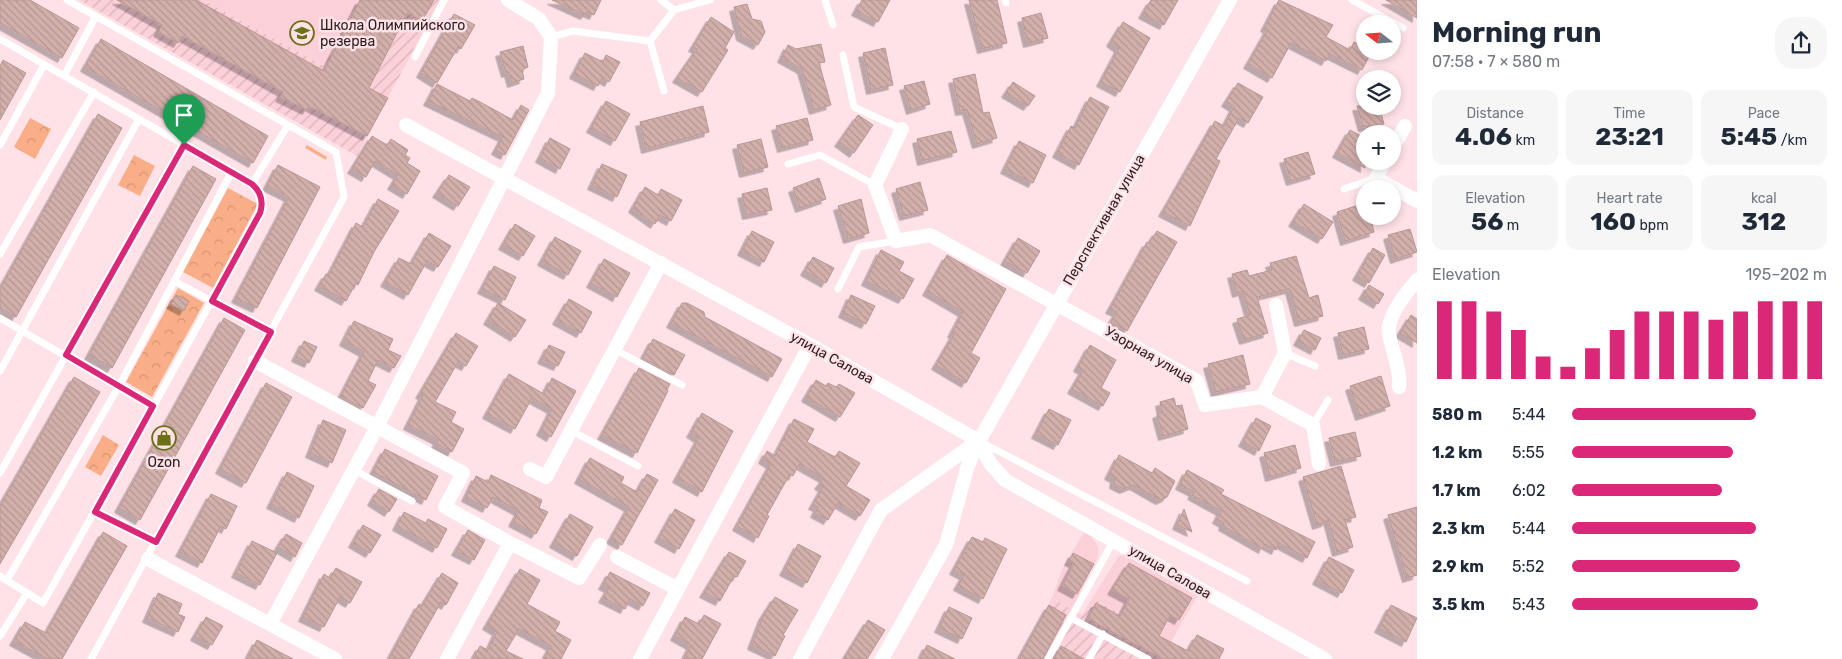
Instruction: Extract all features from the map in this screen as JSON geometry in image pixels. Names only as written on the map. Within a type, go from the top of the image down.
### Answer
[{"type":"street","points":[[270,624],[377,427],[548,93],[551,37],[539,19],[508,0]]},
{"type":"street","name":"Перспективная улица","points":[[882,659],[946,545],[968,464],[979,441],[1230,0]]},
{"type":"street","name":"улица Салова","points":[[406,125],[810,345],[979,441],[990,463],[1005,480],[1325,659]]},
{"type":"street","points":[[1401,133],[1405,126]]},
{"type":"street","points":[[902,129],[874,185],[896,241],[930,235],[1056,303]]},
{"type":"street","points":[[1380,170],[1376,178],[1417,201]]},
{"type":"street","points":[[530,468],[546,477],[661,263]]},
{"type":"street","points":[[1399,387],[1401,374],[1388,328],[1401,300],[1417,280]]},
{"type":"street","name":"Узорная улица","points":[[1056,303],[1197,381],[1205,406],[1262,397]]},
{"type":"street","points":[[1276,305],[1285,353],[1262,397],[1313,425],[1319,464]]},
{"type":"street","points":[[640,659],[810,345]]},
{"type":"street","points":[[256,361],[463,473],[445,507],[510,543],[579,578],[600,545]]},
{"type":"street","name":"Перспективная улица","points":[[800,659],[881,510],[979,441]]},
{"type":"street","points":[[447,659],[510,543]]},
{"type":"street","points":[[617,557],[678,589]]},
{"type":"street","points":[[148,558],[335,659]]},
{"type":"lane","points":[[67,0],[336,152],[344,197],[256,361],[91,659]]},
{"type":"lane","points":[[415,57],[444,0]]},
{"type":"lane","points":[[661,0],[674,10]]},
{"type":"lane","points":[[650,41],[674,10],[710,0]]},
{"type":"lane","points":[[825,0],[833,25]]},
{"type":"lane","points":[[1352,0],[1403,28]]},
{"type":"lane","points":[[64,76],[96,16]]},
{"type":"lane","points":[[551,37],[573,30],[650,41]]},
{"type":"lane","points":[[0,40],[252,184],[262,198],[260,213],[43,603],[3,578],[119,386],[231,173]]},
{"type":"lane","points":[[650,41],[664,91]]},
{"type":"lane","points":[[843,55],[854,107],[902,129]]},
{"type":"lane","points":[[0,145],[44,65]]},
{"type":"lane","points":[[0,254],[94,92]]},
{"type":"lane","points":[[0,371],[139,120]]},
{"type":"lane","points":[[252,184],[288,125]]},
{"type":"lane","points":[[0,473],[184,145]]},
{"type":"lane","points":[[788,164],[820,155],[874,185]]},
{"type":"lane","points":[[1344,189],[1376,178]]},
{"type":"lane","points":[[838,289],[859,247],[896,241]]},
{"type":"lane","points":[[174,281],[271,332]]},
{"type":"lane","points":[[0,318],[153,406]]},
{"type":"lane","points":[[614,349],[682,385]]},
{"type":"lane","points":[[1285,353],[1315,366]]},
{"type":"lane","points":[[1313,425],[1328,400]]},
{"type":"lane","points":[[570,430],[638,466]]},
{"type":"lane","points":[[979,441],[1247,581]]},
{"type":"lane","points":[[354,470],[412,501]]},
{"type":"lane","points":[[95,512],[156,542]]},
{"type":"lane","points":[[1048,659],[1114,540]]},
{"type":"lane","points":[[0,636],[27,593]]},
{"type":"lane","points":[[1071,618],[1103,634],[1136,656],[1148,659]]},
{"type":"lane","points":[[1089,659],[1103,634]]},
{"type":"shaded area","points":[[79,0],[203,0],[324,66],[358,0],[440,0],[357,156]]},
{"type":"shaded area","name":"Школа Олимпийского резерва","points":[[203,0],[358,0],[324,66]]},
{"type":"shaded area","points":[[1084,532],[1091,536],[1098,547],[1098,557],[1072,609],[1052,598],[1062,569]]},
{"type":"shaded area","points":[[1128,554],[1199,593],[1171,642],[1092,598],[1119,556]]},
{"type":"shaded area","points":[[1052,598],[1082,615],[1092,598],[1203,659],[1019,659]]},
{"type":"green space","points":[[30,118],[51,129],[35,159],[14,147]]},
{"type":"green space","points":[[307,145],[327,157],[326,160],[305,148]]},
{"type":"green space","points":[[134,155],[155,166],[140,196],[118,185]]},
{"type":"green space","points":[[228,188],[258,204],[213,288],[183,272]]},
{"type":"green space","points":[[178,288],[204,303],[152,397],[126,382]]},
{"type":"green space","points":[[103,435],[119,445],[101,476],[85,467]]},
{"type":"building","points":[[0,0],[30,0],[79,28],[62,58],[0,23]]},
{"type":"building","points":[[117,0],[196,0],[324,71],[360,0],[434,0],[422,21],[407,13],[369,88],[388,98],[367,136],[309,106],[307,110],[280,97],[283,92],[182,36],[178,43],[158,32],[162,25]]},
{"type":"building","points":[[552,0],[601,0],[594,15],[587,12],[585,15]]},
{"type":"building","points":[[862,0],[890,0],[878,22],[856,11]]},
{"type":"building","points":[[969,0],[997,0],[1007,43],[982,49]]},
{"type":"building","points":[[1151,0],[1178,0],[1164,25],[1143,14]]},
{"type":"building","points":[[1279,0],[1333,25],[1326,37],[1350,50],[1354,42],[1356,43],[1356,60],[1367,60],[1362,70],[1330,54],[1326,61],[1291,43],[1272,78],[1248,64],[1268,29],[1265,27]]},
{"type":"building","points":[[1386,0],[1417,0],[1417,18]]},
{"type":"building","points":[[747,4],[752,19],[761,21],[765,32],[758,45],[741,36],[734,7]]},
{"type":"building","points":[[1041,13],[1048,38],[1028,43],[1022,18]]},
{"type":"building","points":[[454,14],[475,25],[461,49],[458,47],[437,83],[421,73]]},
{"type":"building","points":[[711,17],[734,32],[725,48],[728,50],[702,92],[677,78],[697,49],[693,47]]},
{"type":"building","points":[[1123,22],[1150,38],[1120,92],[1101,82],[1119,48],[1111,42]]},
{"type":"building","points":[[101,39],[268,136],[253,163],[85,67]]},
{"type":"building","points":[[821,44],[825,62],[819,63],[831,105],[814,110],[802,69],[782,58],[788,45],[796,49]]},
{"type":"building","points":[[523,46],[528,67],[522,70],[524,79],[512,83],[509,72],[506,73],[500,52]]},
{"type":"building","points":[[885,48],[893,85],[871,90],[863,53]]},
{"type":"building","points":[[585,53],[603,62],[606,55],[620,62],[609,82],[602,78],[598,86],[574,74]]},
{"type":"building","points":[[3,60],[26,73],[0,120],[0,66]]},
{"type":"building","points":[[975,74],[983,113],[989,112],[997,138],[977,144],[967,110],[960,111],[953,79]]},
{"type":"building","points":[[924,81],[930,104],[911,110],[904,86]]},
{"type":"building","points":[[1013,82],[1035,96],[1028,106],[1006,93]]},
{"type":"building","points":[[1238,83],[1263,97],[1248,123],[1239,118],[1216,159],[1220,161],[1190,226],[1163,212],[1215,121],[1224,126],[1234,107],[1226,102]]},
{"type":"building","points":[[437,84],[470,101],[472,98],[513,120],[521,105],[529,110],[505,155],[496,150],[503,137],[428,101]]},
{"type":"building","points":[[1090,97],[1109,107],[1079,165],[1057,153],[1071,126],[1075,128]]},
{"type":"building","points":[[606,101],[630,114],[615,141],[591,128]]},
{"type":"building","points":[[703,106],[709,132],[646,149],[640,122]]},
{"type":"building","points":[[98,114],[122,128],[16,317],[0,308],[0,289]]},
{"type":"building","points":[[858,115],[873,125],[854,153],[839,142]]},
{"type":"building","points":[[1360,115],[1382,115],[1384,124],[1377,125],[1362,125]]},
{"type":"building","points":[[807,118],[813,140],[782,148],[776,126]]},
{"type":"building","points":[[1350,130],[1356,133],[1356,163],[1337,153]]},
{"type":"building","points":[[951,131],[957,152],[922,161],[917,139]]},
{"type":"building","points":[[372,136],[387,145],[391,139],[408,150],[405,155],[410,158],[407,163],[420,171],[407,194],[392,185],[398,175],[375,161],[366,177],[352,169]]},
{"type":"building","points":[[550,138],[570,149],[560,169],[540,158]]},
{"type":"building","points":[[761,139],[768,167],[744,173],[737,145]]},
{"type":"building","points":[[1019,141],[1046,155],[1033,183],[1005,169]]},
{"type":"building","points":[[1308,152],[1315,174],[1291,181],[1284,159]]},
{"type":"building","points":[[602,164],[627,175],[617,197],[592,185]]},
{"type":"building","points":[[278,165],[320,187],[257,308],[236,298],[289,197],[267,186]]},
{"type":"building","points":[[193,166],[216,179],[112,368],[89,355]]},
{"type":"building","points":[[449,175],[470,187],[458,206],[437,193]]},
{"type":"building","points":[[819,178],[826,199],[800,208],[793,188]]},
{"type":"building","points":[[920,182],[928,210],[904,216],[896,189]]},
{"type":"building","points":[[645,187],[658,195],[661,189],[682,200],[671,221],[660,215],[655,224],[633,208]]},
{"type":"building","points":[[767,188],[772,210],[747,215],[742,194]]},
{"type":"building","points":[[378,199],[399,211],[374,252],[358,285],[356,283],[346,301],[319,286],[326,274],[329,275],[356,223],[363,227]]},
{"type":"building","points":[[861,199],[869,233],[848,239],[838,206]]},
{"type":"building","points":[[1304,204],[1333,222],[1322,239],[1293,222]]},
{"type":"building","points":[[1356,206],[1356,225],[1372,225],[1374,232],[1345,241],[1337,212]]},
{"type":"building","points":[[515,224],[535,236],[523,256],[503,245]]},
{"type":"building","points":[[1410,229],[1417,252],[1395,259],[1388,235]]},
{"type":"building","points":[[752,231],[774,242],[764,262],[742,251]]},
{"type":"building","points":[[1157,231],[1177,242],[1127,331],[1111,322],[1117,312],[1110,309],[1147,242],[1149,243]]},
{"type":"building","points":[[429,233],[451,246],[438,267],[427,261],[408,295],[385,282],[399,258],[411,264]]},
{"type":"building","points":[[555,237],[581,251],[568,275],[542,261]]},
{"type":"building","points":[[1018,238],[1040,251],[1027,273],[1005,261]]},
{"type":"building","points":[[1373,248],[1385,255],[1369,283],[1357,276]]},
{"type":"building","points":[[881,250],[904,262],[899,271],[914,279],[903,299],[866,281]]},
{"type":"building","points":[[947,255],[1006,289],[971,353],[980,358],[966,383],[936,365],[954,334],[952,333],[963,312],[927,291]]},
{"type":"building","points":[[1296,256],[1309,298],[1318,295],[1323,316],[1299,322],[1290,289],[1257,297],[1268,333],[1244,340],[1237,319],[1250,315],[1243,291],[1237,293],[1232,274],[1247,270],[1249,276],[1272,270],[1270,263]]},
{"type":"building","points":[[813,257],[834,268],[826,283],[805,271]]},
{"type":"building","points":[[604,259],[630,273],[617,297],[591,283]]},
{"type":"building","points":[[494,266],[516,277],[505,300],[482,289]]},
{"type":"building","points":[[1369,285],[1384,294],[1378,304],[1363,295]]},
{"type":"building","points":[[176,295],[189,301],[184,311],[171,304]]},
{"type":"building","points":[[851,295],[875,306],[866,324],[843,313]]},
{"type":"building","points":[[569,299],[592,312],[581,333],[557,320]]},
{"type":"building","points":[[498,303],[526,320],[515,337],[488,320]]},
{"type":"building","points":[[682,303],[687,303],[704,312],[705,317],[782,359],[772,377],[671,323]]},
{"type":"building","points":[[1411,315],[1417,319],[1417,343],[1400,333]]},
{"type":"building","points":[[224,318],[245,330],[140,520],[119,508]]},
{"type":"building","points":[[354,321],[393,339],[388,350],[401,356],[394,368],[378,360],[368,381],[376,385],[363,408],[341,396],[364,352],[344,341]]},
{"type":"building","points":[[1364,327],[1369,349],[1343,355],[1338,333]]},
{"type":"building","points":[[1304,330],[1321,338],[1315,350],[1298,341]]},
{"type":"building","points":[[456,333],[478,346],[466,366],[458,362],[435,402],[456,412],[451,422],[464,429],[452,452],[436,444],[438,440],[408,425],[423,395],[420,394]]},
{"type":"building","points":[[653,339],[685,355],[674,375],[643,358]]},
{"type":"building","points":[[304,341],[317,347],[309,363],[296,357]]},
{"type":"building","points":[[549,345],[565,352],[558,366],[542,359]]},
{"type":"building","points":[[1090,345],[1116,360],[1101,388],[1110,393],[1103,406],[1072,389],[1083,370],[1078,367]]},
{"type":"building","points":[[1243,355],[1250,384],[1216,392],[1208,364]]},
{"type":"building","points":[[639,368],[670,384],[637,453],[602,435]]},
{"type":"building","points":[[509,374],[544,394],[552,378],[576,391],[551,437],[541,431],[552,409],[532,398],[515,429],[487,414]]},
{"type":"building","points":[[1381,376],[1390,406],[1360,416],[1350,386]]},
{"type":"building","points":[[74,377],[100,392],[0,564],[0,506]]},
{"type":"building","points":[[816,380],[826,386],[828,383],[836,387],[839,384],[855,393],[840,417],[806,397]]},
{"type":"building","points":[[266,383],[292,397],[246,483],[220,469]]},
{"type":"building","points":[[1174,398],[1176,406],[1182,405],[1188,429],[1163,436],[1157,414],[1162,412],[1160,402]]},
{"type":"building","points":[[1049,409],[1071,420],[1058,445],[1036,434]]},
{"type":"building","points":[[702,413],[733,431],[702,492],[677,478],[699,438],[691,433]]},
{"type":"building","points":[[1256,418],[1271,426],[1259,451],[1243,442]]},
{"type":"building","points":[[794,419],[814,429],[807,442],[835,457],[839,451],[860,463],[846,486],[870,500],[860,516],[838,503],[828,520],[815,513],[818,507],[813,505],[823,487],[819,485],[824,478],[799,464],[793,476],[790,474],[767,515],[769,516],[758,538],[737,526],[771,464],[763,459],[767,451],[775,456]]},
{"type":"building","points":[[323,420],[346,430],[332,463],[310,453]]},
{"type":"building","points":[[1355,432],[1361,456],[1335,462],[1329,438]]},
{"type":"building","points":[[1295,445],[1301,468],[1270,477],[1264,453]]},
{"type":"building","points":[[385,449],[438,476],[426,500],[373,472]]},
{"type":"building","points":[[1119,455],[1152,473],[1155,468],[1175,481],[1167,497],[1160,500],[1134,485],[1124,489],[1114,484],[1115,478],[1109,475]]},
{"type":"building","points":[[590,458],[624,477],[621,483],[637,492],[647,474],[658,480],[622,545],[611,539],[629,507],[579,479]]},
{"type":"building","points":[[1341,466],[1356,517],[1345,520],[1353,547],[1337,552],[1328,519],[1326,522],[1317,525],[1303,477]]},
{"type":"building","points":[[1187,470],[1224,490],[1221,494],[1315,542],[1307,558],[1279,543],[1276,550],[1265,544],[1263,549],[1223,526],[1224,523],[1217,519],[1221,511],[1192,495],[1194,492],[1180,485]]},
{"type":"building","points":[[287,472],[314,486],[299,518],[271,504]]},
{"type":"building","points":[[491,475],[542,500],[539,508],[548,512],[536,534],[513,522],[519,511],[493,497],[487,508],[466,497],[476,476],[488,482]]},
{"type":"building","points":[[379,489],[397,499],[389,512],[372,501]]},
{"type":"building","points":[[211,494],[237,506],[226,529],[221,526],[202,563],[180,552]]},
{"type":"building","points":[[1417,507],[1417,575],[1407,578],[1388,515]]},
{"type":"building","points":[[675,509],[695,520],[679,549],[659,538]]},
{"type":"building","points":[[1184,509],[1192,532],[1177,525]]},
{"type":"building","points":[[404,512],[426,523],[428,519],[447,529],[437,548],[397,526]]},
{"type":"building","points":[[570,514],[593,527],[577,556],[554,543]]},
{"type":"building","points":[[363,525],[381,535],[370,553],[353,543]]},
{"type":"building","points":[[468,530],[485,540],[474,560],[456,551]]},
{"type":"building","points":[[103,532],[127,546],[62,659],[47,659],[14,641],[25,622],[46,633]]},
{"type":"building","points":[[286,534],[302,543],[295,557],[278,547]]},
{"type":"building","points":[[972,537],[983,542],[985,538],[1007,549],[983,599],[958,586],[964,575],[954,570]]},
{"type":"building","points":[[252,541],[277,553],[260,585],[236,573]]},
{"type":"building","points":[[798,544],[821,556],[807,583],[784,571]]},
{"type":"building","points":[[729,552],[746,561],[737,577],[734,576],[720,601],[704,593]]},
{"type":"building","points":[[1073,553],[1094,564],[1077,594],[1062,586],[1074,563],[1069,561]]},
{"type":"building","points":[[1329,557],[1354,570],[1342,593],[1317,580]]},
{"type":"building","points":[[1129,563],[1192,598],[1179,620],[1170,615],[1159,636],[1188,651],[1197,635],[1224,649],[1219,659],[1163,659],[1088,619],[1096,603],[1120,616],[1129,599],[1112,590]]},
{"type":"building","points":[[336,568],[362,582],[350,603],[340,597],[324,627],[303,617],[324,574],[330,578]]},
{"type":"building","points":[[520,569],[540,580],[527,604],[560,622],[555,631],[571,640],[561,659],[544,659],[551,646],[519,629],[506,651],[523,659],[473,659],[480,646],[488,650],[497,631],[487,625]]},
{"type":"building","points":[[610,572],[650,593],[643,606],[630,599],[625,609],[603,598],[609,588],[603,585]]},
{"type":"building","points":[[442,573],[458,583],[446,605],[441,602],[409,659],[389,659],[419,604],[422,606]]},
{"type":"building","points":[[158,593],[182,604],[178,614],[185,617],[178,632],[147,618]]},
{"type":"building","points":[[775,597],[798,610],[783,635],[785,636],[775,656],[752,645],[763,616]]},
{"type":"building","points":[[1049,605],[1066,615],[1043,659],[1019,659]]},
{"type":"building","points":[[1391,605],[1417,618],[1406,642],[1379,628]]},
{"type":"building","points":[[949,607],[972,618],[962,639],[939,628]]},
{"type":"building","points":[[704,615],[721,624],[702,659],[684,659],[691,645],[675,636],[685,617],[699,624]]},
{"type":"building","points":[[206,617],[223,626],[212,645],[195,636]]},
{"type":"building","points":[[868,620],[885,630],[867,659],[844,659]]},
{"type":"building","points":[[257,640],[293,659],[247,659]]},
{"type":"building","points":[[927,645],[955,659],[920,659]]},
{"type":"building","points":[[1061,646],[1084,659],[1054,659]]},
{"type":"place","name":"Школа Олимпийского резерва","points":[[302,33]]},
{"type":"place","name":"Ozon","points":[[164,438]]},
{"type":"route","points":[[184,145],[252,184],[256,187],[262,198],[260,213],[212,301],[271,332],[156,542],[95,512],[153,406],[66,355],[184,145]]}]
